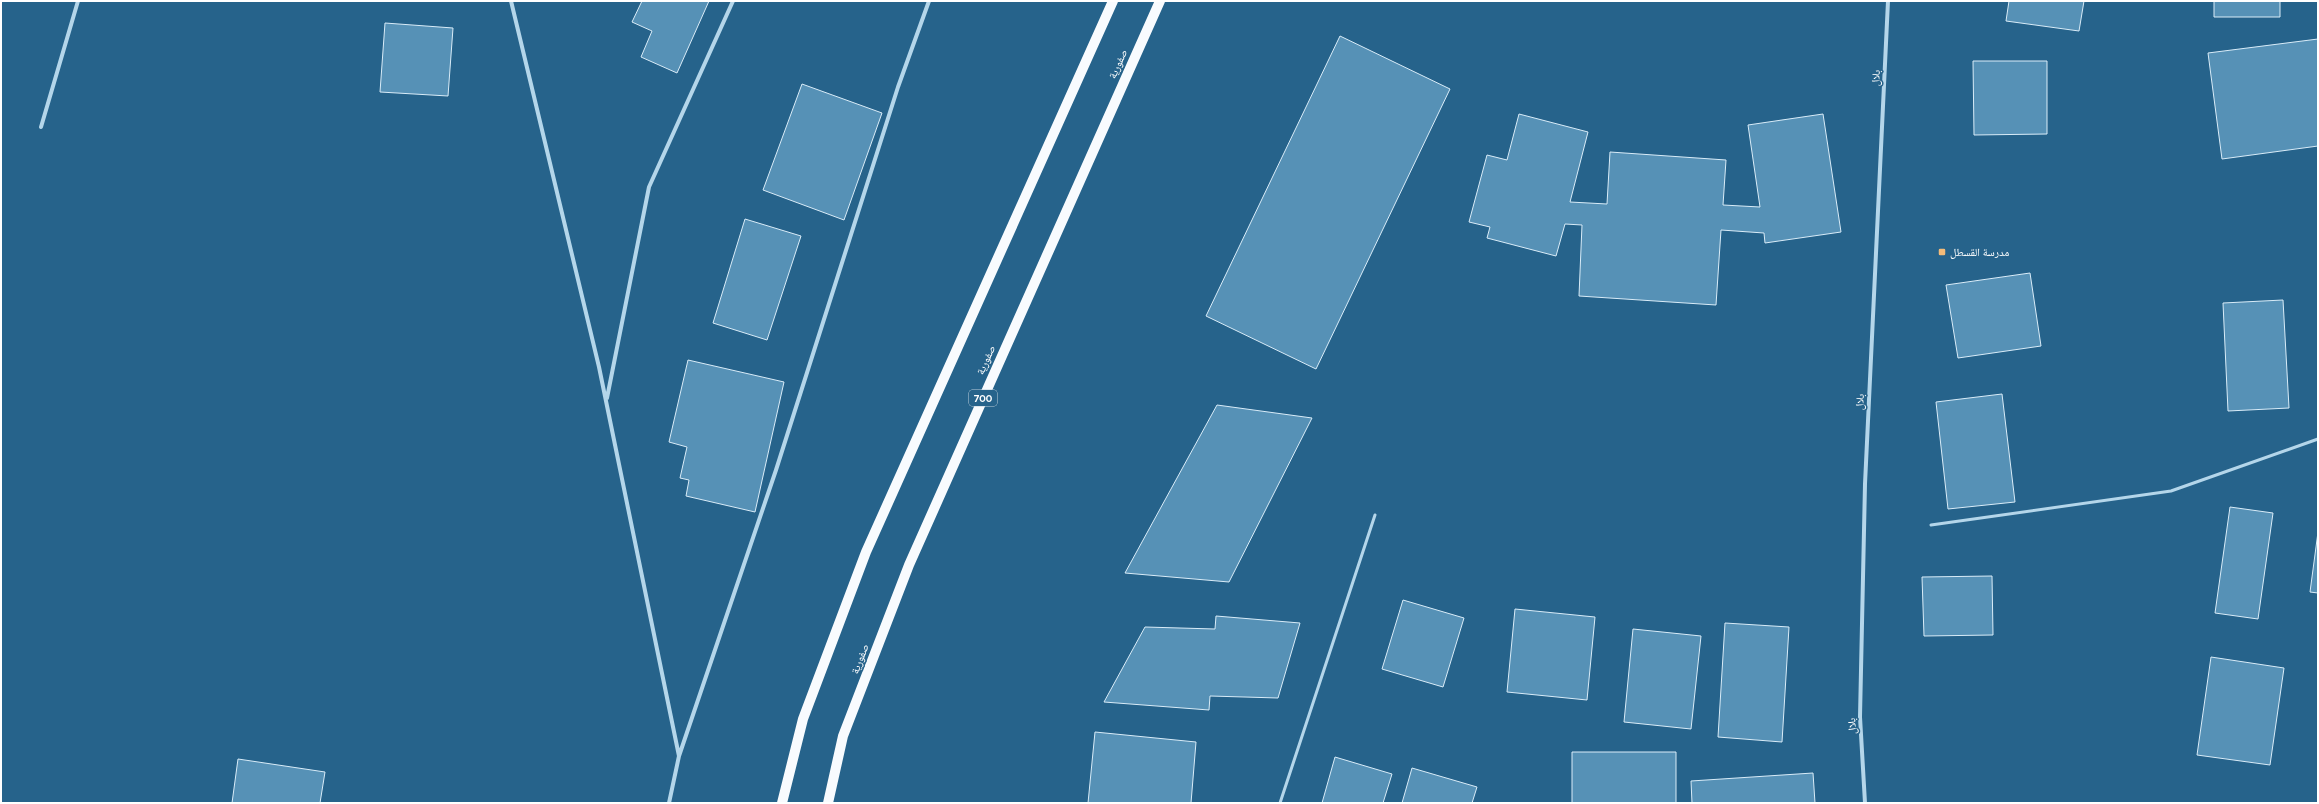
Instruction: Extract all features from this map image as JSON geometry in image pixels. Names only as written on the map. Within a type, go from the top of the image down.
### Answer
[{"type":"main road","points":[[782,803],[803,719],[866,552],[1113,1]]},
{"type":"main road","name":"صفورية","points":[[828,803],[843,736],[909,565],[1160,1]]},
{"type":"street","points":[[41,127],[78,1]]},
{"type":"street","points":[[511,1],[606,402],[678,756]]},
{"type":"street","points":[[606,402],[649,187],[733,1]]},
{"type":"street","points":[[669,803],[678,756],[776,470],[898,87],[929,1]]},
{"type":"street","name":"بلال","points":[[1865,803],[1860,717],[1865,484],[1888,1]]},
{"type":"lane","points":[[1931,525],[2171,491],[2318,439]]},
{"type":"lane","points":[[1280,803],[1375,515]]},
{"type":"building","points":[[642,1],[709,1],[677,73],[641,57],[652,31],[632,22]]},
{"type":"building","points":[[2009,1],[2084,1],[2079,31],[2006,21]]},
{"type":"building","points":[[2214,1],[2280,1],[2280,17],[2214,17]]},
{"type":"building","points":[[385,23],[453,28],[448,96],[380,92]]},
{"type":"building","points":[[1340,36],[1450,89],[1316,369],[1206,316]]},
{"type":"building","points":[[2318,39],[2318,146],[2222,159],[2208,53]]},
{"type":"building","points":[[1973,61],[2047,61],[2047,134],[1974,135]]},
{"type":"building","points":[[802,84],[882,113],[844,220],[763,190]]},
{"type":"building","points":[[1519,114],[1588,132],[1570,202],[1607,204],[1610,152],[1726,160],[1723,205],[1760,207],[1748,125],[1823,114],[1841,232],[1765,243],[1764,233],[1721,230],[1716,305],[1579,296],[1582,225],[1565,224],[1556,256],[1487,238],[1490,227],[1469,222],[1487,155],[1507,160]]},
{"type":"building","points":[[745,219],[801,236],[767,340],[713,323]]},
{"type":"building","points":[[2030,273],[2041,346],[1958,358],[1946,285]]},
{"type":"building","points":[[2283,300],[2289,408],[2228,411],[2223,303]]},
{"type":"building","points":[[688,360],[784,382],[755,512],[686,496],[689,480],[680,478],[687,447],[669,442]]},
{"type":"building","points":[[2002,394],[2015,502],[1948,509],[1936,402]]},
{"type":"building","points":[[1217,405],[1312,418],[1229,582],[1125,573]]},
{"type":"building","points":[[2230,507],[2273,513],[2258,619],[2215,613]]},
{"type":"building","points":[[2318,532],[2318,593],[2310,592]]},
{"type":"building","points":[[1992,576],[1993,635],[1924,636],[1922,577]]},
{"type":"building","points":[[1403,600],[1464,618],[1443,687],[1382,669]]},
{"type":"building","points":[[1515,609],[1595,617],[1587,700],[1507,692]]},
{"type":"building","points":[[1216,616],[1300,623],[1278,698],[1210,696],[1209,710],[1104,702],[1145,627],[1215,629]]},
{"type":"building","points":[[1725,623],[1789,627],[1782,742],[1718,737]]},
{"type":"building","points":[[1633,629],[1701,636],[1691,729],[1624,722]]},
{"type":"building","points":[[2211,657],[2284,668],[2270,765],[2197,755]]},
{"type":"building","points":[[1095,732],[1196,742],[1191,803],[1088,803]]},
{"type":"building","points":[[1572,752],[1676,752],[1676,803],[1572,803]]},
{"type":"building","points":[[1335,757],[1392,774],[1383,803],[1322,803]]},
{"type":"building","points":[[238,759],[325,772],[320,803],[232,803]]},
{"type":"building","points":[[1412,768],[1477,787],[1472,803],[1402,803]]},
{"type":"building","points":[[1813,773],[1815,803],[1692,803],[1691,781]]},
{"type":"place","name":"مدرسة القسطل","points":[[1942,252]]}]
